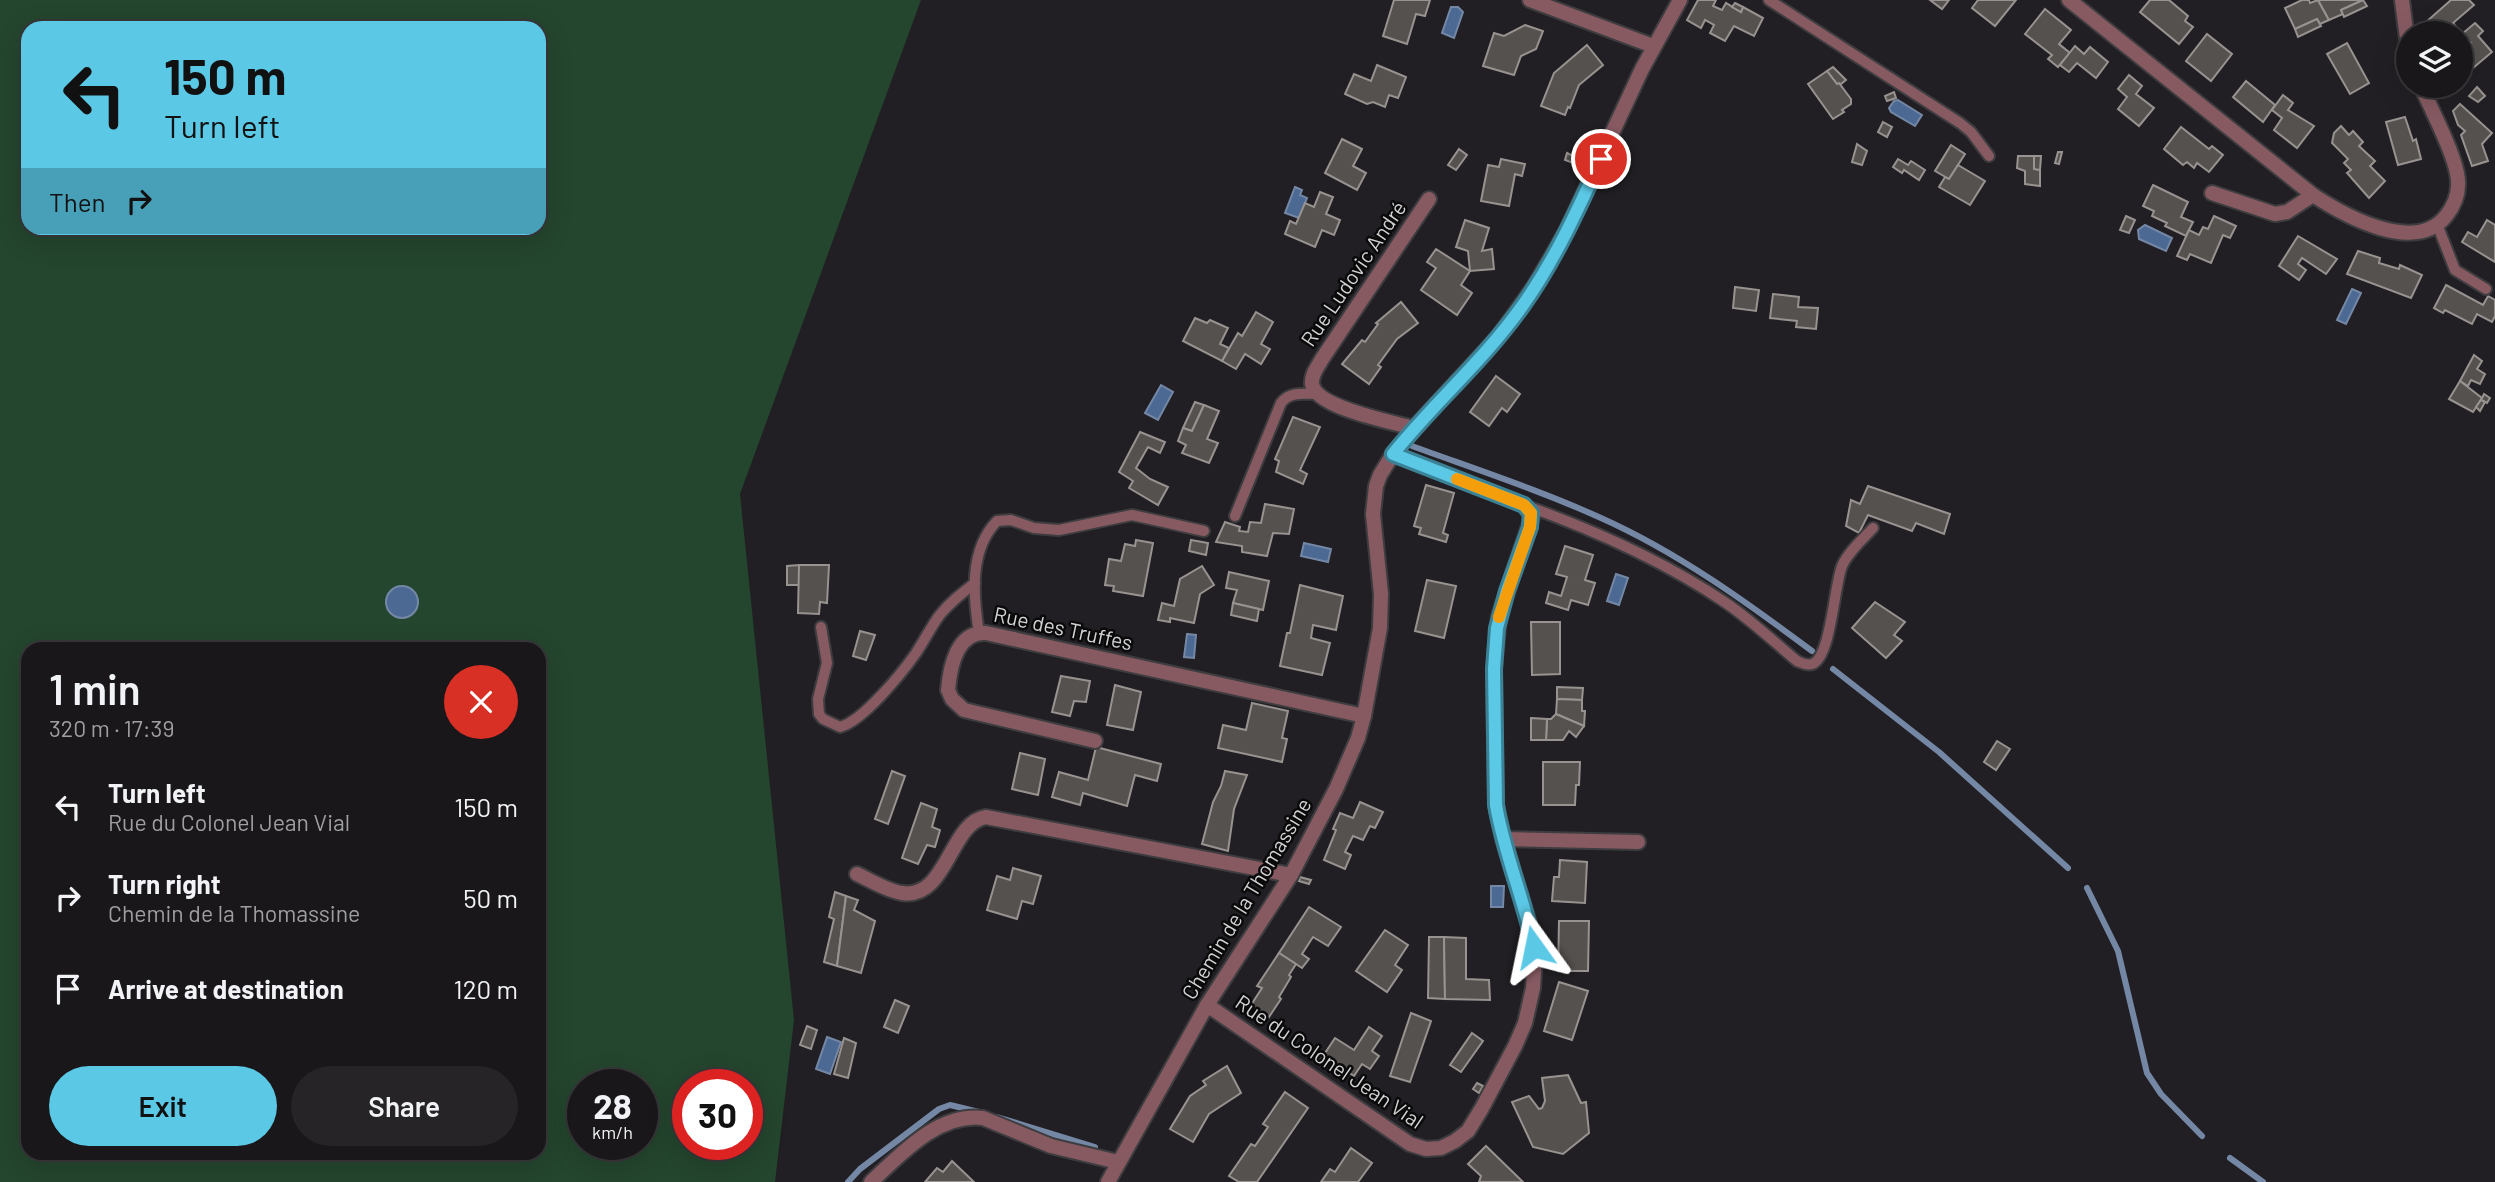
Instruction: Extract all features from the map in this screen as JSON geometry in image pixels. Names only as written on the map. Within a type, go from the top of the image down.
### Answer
[{"type":"street","points":[[1530,0],[1653,46]]},
{"type":"street","name":"Chemin de la Thomassine","points":[[1108,1182],[1208,1004],[1291,875],[1336,789],[1358,738],[1381,612],[1373,514],[1380,475],[1414,428],[1491,346],[1534,288],[1566,232],[1653,46],[1680,0]]},
{"type":"street","points":[[2069,0],[2313,195],[2348,216],[2394,231],[2418,233],[2437,224],[2455,202],[2458,182],[2452,160],[2426,98]]},
{"type":"street","points":[[2402,0],[2405,21]]},
{"type":"street","points":[[2212,193],[2275,214],[2287,212],[2313,195]]},
{"type":"street","name":"Rue Ludovic André","points":[[1317,394],[1312,387],[1313,374],[1429,198]]},
{"type":"street","points":[[1317,394],[1334,405],[1414,428]]},
{"type":"street","points":[[1393,454],[1524,505]]},
{"type":"street","name":"Rue du Colonel Jean Vial","points":[[1208,1004],[1410,1144],[1433,1149],[1455,1141],[1468,1131],[1515,1046],[1525,1023],[1533,988],[1535,958],[1529,923],[1503,839],[1495,792],[1495,650],[1499,616],[1532,520],[1531,513],[1524,505]]},
{"type":"street","name":"Rue des Truffes","points":[[1095,741],[985,716],[958,706],[951,699],[948,690],[949,679],[963,641],[972,634],[979,633],[1364,716]]},
{"type":"street","points":[[857,874],[901,893],[911,893],[923,888],[936,878],[971,822],[986,817],[1291,875]]},
{"type":"street","points":[[1503,839],[1638,842]]},
{"type":"street","points":[[871,1182],[936,1129],[949,1122],[973,1117],[983,1118],[1051,1146],[1118,1162]]},
{"type":"lane","points":[[1769,0],[1960,123],[1971,132],[1989,156]]},
{"type":"lane","points":[[2437,224],[2455,270],[2486,289]]},
{"type":"lane","points":[[1235,516],[1285,397],[1293,394],[1317,394]]},
{"type":"lane","points":[[1524,505],[1606,538],[1705,589],[1729,605],[1797,661],[1807,665],[1820,659],[1827,643],[1843,565],[1873,528]]},
{"type":"lane","points":[[979,633],[975,583],[984,536],[997,521],[1004,519],[1034,528],[1059,530],[1132,515],[1205,531]]},
{"type":"lane","points":[[821,628],[827,663],[818,699],[819,714],[827,723],[840,727],[858,718],[890,685],[915,654],[943,611],[975,583]]},
{"type":"green space","points":[[0,0],[921,0],[740,494],[794,1020],[775,1182],[0,1182]]},
{"type":"water","points":[[1451,7],[1458,7],[1463,12],[1454,38],[1442,33]]},
{"type":"water","points":[[1898,100],[1922,115],[1915,126],[1891,112],[1889,108]]},
{"type":"water","points":[[1295,187],[1302,190],[1300,195],[1307,198],[1299,218],[1285,213]]},
{"type":"water","points":[[2145,225],[2172,238],[2166,251],[2139,239],[2138,230]]},
{"type":"water","points":[[2352,289],[2361,293],[2346,324],[2337,320]]},
{"type":"water","points":[[1161,385],[1173,392],[1158,420],[1145,413]]},
{"type":"water","points":[[1304,543],[1331,549],[1328,562],[1301,556]]},
{"type":"water","points":[[1616,574],[1628,578],[1619,605],[1607,601]]},
{"type":"water","points":[[402,586],[414,590],[418,602],[414,614],[402,618],[390,614],[386,602],[390,590]]},
{"type":"water","points":[[1187,634],[1196,635],[1194,658],[1184,657]]},
{"type":"water","points":[[1491,886],[1504,886],[1503,907],[1491,907]]},
{"type":"water","points":[[827,1037],[841,1042],[830,1074],[816,1069]]},
{"type":"building","points":[[1394,0],[1430,0],[1425,16],[1416,14],[1407,44],[1383,36]]},
{"type":"building","points":[[1698,0],[1716,0],[1713,6],[1722,10],[1726,3],[1741,12],[1743,7],[1763,18],[1754,36],[1734,26],[1725,41],[1710,33],[1714,25],[1705,20],[1701,28],[1687,20]]},
{"type":"building","points":[[1930,0],[1949,0],[1942,9]]},
{"type":"building","points":[[1978,0],[2016,0],[1995,26],[1972,8]]},
{"type":"building","points":[[2150,0],[2169,0],[2188,16],[2185,21],[2193,27],[2179,44],[2140,12]]},
{"type":"building","points":[[2302,0],[2309,0],[2310,3],[2318,0],[2329,20],[2320,24],[2317,19],[2295,29],[2285,8]]},
{"type":"building","points":[[2318,0],[2363,0],[2341,10],[2343,14],[2329,20]]},
{"type":"building","points":[[2363,0],[2367,6],[2344,17],[2341,10]]},
{"type":"building","points":[[2451,0],[2469,0],[2474,5],[2455,21],[2427,21]]},
{"type":"building","points":[[1735,3],[1743,7],[1741,12],[1732,7]]},
{"type":"building","points":[[2045,9],[2071,30],[2059,44],[2070,53],[2058,67],[2048,59],[2052,55],[2025,34]]},
{"type":"building","points":[[2317,19],[2321,26],[2298,37],[2295,29]]},
{"type":"building","points":[[2475,23],[2483,31],[2478,36],[2492,52],[2473,68]]},
{"type":"building","points":[[1525,25],[1543,31],[1536,49],[1521,56],[1514,75],[1483,66],[1494,33],[1504,36]]},
{"type":"building","points":[[2207,34],[2232,54],[2211,81],[2186,61]]},
{"type":"building","points":[[2347,43],[2369,83],[2350,94],[2327,54]]},
{"type":"building","points":[[1587,45],[1603,65],[1579,85],[1565,115],[1541,106],[1554,73]]},
{"type":"building","points":[[2075,46],[2084,54],[2090,47],[2108,62],[2096,78],[2077,63],[2069,72],[2060,65]]},
{"type":"building","points":[[1377,65],[1406,77],[1398,98],[1389,95],[1385,107],[1373,102],[1367,104],[1345,94],[1354,74],[1371,81]]},
{"type":"building","points":[[1833,67],[1846,80],[1841,84],[1837,84],[1827,71]]},
{"type":"building","points":[[1827,71],[1851,99],[1851,104],[1842,110],[1844,112],[1833,119],[1808,84]]},
{"type":"building","points":[[2129,75],[2142,86],[2136,94],[2154,108],[2139,126],[2118,109],[2127,97],[2118,89]]},
{"type":"building","points":[[2246,81],[2275,105],[2263,122],[2233,97]]},
{"type":"building","points":[[2477,87],[2485,96],[2478,102],[2472,98]]},
{"type":"building","points":[[1894,92],[1896,98],[1887,101],[1885,96]]},
{"type":"building","points":[[2283,95],[2293,103],[2288,110],[2314,126],[2297,148],[2274,130],[2282,118],[2272,110]]},
{"type":"building","points":[[2460,104],[2492,133],[2482,144],[2488,161],[2472,166],[2461,135],[2465,131],[2458,125],[2453,111]]},
{"type":"building","points":[[2405,117],[2413,141],[2416,139],[2421,159],[2398,165],[2386,122]]},
{"type":"building","points":[[1883,122],[1892,127],[1887,137],[1878,132]]},
{"type":"building","points":[[2341,126],[2349,135],[2353,131],[2363,142],[2359,146],[2375,161],[2370,166],[2385,181],[2369,198],[2347,173],[2351,170],[2344,163],[2348,159],[2332,143],[2334,133]]},
{"type":"building","points":[[2181,127],[2209,149],[2212,146],[2223,155],[2209,172],[2197,163],[2194,168],[2187,162],[2183,165],[2164,149]]},
{"type":"building","points":[[1342,139],[1362,149],[1353,166],[1366,173],[1357,190],[1325,173]]},
{"type":"building","points":[[1857,144],[1867,151],[1862,165],[1852,162]]},
{"type":"building","points":[[1951,145],[1965,154],[1949,179],[1935,171]]},
{"type":"building","points":[[1459,149],[1467,155],[1456,170],[1448,165]]},
{"type":"building","points":[[2058,152],[2062,152],[2059,164],[2055,163]]},
{"type":"building","points":[[1567,153],[1575,157],[1573,163],[1565,160]]},
{"type":"building","points":[[2018,156],[2034,156],[2034,169],[2040,170],[2040,186],[2025,184],[2025,171],[2017,168]]},
{"type":"building","points":[[2034,156],[2041,156],[2040,170],[2034,169]]},
{"type":"building","points":[[1501,159],[1525,164],[1522,176],[1515,174],[1509,206],[1481,201],[1488,165],[1499,167]]},
{"type":"building","points":[[1898,159],[1908,165],[1911,161],[1925,170],[1919,180],[1904,170],[1902,173],[1893,167]]},
{"type":"building","points":[[1958,165],[1985,181],[1970,205],[1939,187],[1945,177],[1949,179]]},
{"type":"building","points":[[2153,185],[2188,202],[2181,217],[2193,222],[2186,236],[2165,226],[2167,223],[2152,216],[2154,211],[2143,206]]},
{"type":"building","points":[[1320,192],[1333,197],[1326,214],[1340,220],[1334,235],[1322,230],[1315,247],[1285,234],[1290,221],[1296,224],[1305,203],[1314,207]]},
{"type":"building","points":[[2126,216],[2135,220],[2129,233],[2120,230]]},
{"type":"building","points":[[2214,216],[2236,226],[2230,238],[2223,235],[2211,263],[2190,254],[2187,260],[2177,256],[2189,230],[2199,235],[2203,227],[2208,229]]},
{"type":"building","points":[[1465,220],[1489,228],[1482,251],[1492,249],[1494,269],[1470,271],[1468,251],[1456,247]]},
{"type":"building","points":[[2487,220],[2495,225],[2495,262],[2462,242],[2468,232],[2477,237]]},
{"type":"building","points":[[2298,236],[2337,259],[2326,274],[2302,258],[2298,264],[2306,270],[2299,280],[2279,266]]},
{"type":"building","points":[[1436,249],[1470,271],[1461,285],[1472,293],[1457,315],[1421,290],[1436,268],[1427,262]]},
{"type":"building","points":[[2358,251],[2380,258],[2379,263],[2399,269],[2400,265],[2422,275],[2411,298],[2347,274]]},
{"type":"building","points":[[2446,285],[2483,305],[2488,296],[2495,300],[2495,316],[2492,322],[2477,314],[2472,324],[2445,310],[2443,313],[2434,308]]},
{"type":"building","points":[[1735,287],[1759,290],[1756,311],[1733,308]]},
{"type":"building","points":[[1773,294],[1799,297],[1798,307],[1818,308],[1816,329],[1796,327],[1797,321],[1770,318]]},
{"type":"building","points":[[1401,302],[1418,323],[1397,339],[1378,365],[1381,367],[1369,384],[1342,364],[1362,340],[1365,342],[1378,324],[1376,323]]},
{"type":"building","points":[[1256,312],[1273,322],[1261,344],[1270,349],[1261,364],[1245,354],[1236,369],[1222,361],[1238,333],[1242,336]]},
{"type":"building","points":[[1195,318],[1207,323],[1210,320],[1228,328],[1220,344],[1229,348],[1222,361],[1183,341]]},
{"type":"building","points":[[2474,355],[2482,361],[2477,369],[2485,374],[2480,384],[2471,380],[2468,386],[2460,381]]},
{"type":"building","points":[[1496,376],[1520,394],[1507,412],[1502,408],[1489,426],[1470,412]]},
{"type":"building","points":[[2460,381],[2482,398],[2473,412],[2449,399]]},
{"type":"building","points":[[2484,394],[2490,398],[2487,403],[2481,400]]},
{"type":"building","points":[[2481,400],[2485,402],[2480,411],[2476,407]]},
{"type":"building","points":[[1195,402],[1204,405],[1192,431],[1183,428]]},
{"type":"building","points":[[1204,405],[1219,411],[1207,439],[1218,443],[1209,463],[1182,453],[1186,445],[1178,441],[1183,428],[1192,431]]},
{"type":"building","points":[[1293,417],[1320,427],[1300,470],[1307,474],[1303,484],[1276,472],[1279,461],[1275,459]]},
{"type":"building","points":[[1140,432],[1165,442],[1160,453],[1148,447],[1136,468],[1150,479],[1168,487],[1158,505],[1129,488],[1133,481],[1119,472]]},
{"type":"building","points":[[1426,485],[1454,493],[1443,533],[1448,535],[1446,542],[1419,534],[1421,528],[1414,526]]},
{"type":"building","points":[[1868,486],[1950,514],[1944,534],[1916,523],[1912,531],[1868,515],[1859,533],[1846,526],[1851,500],[1860,504]]},
{"type":"building","points":[[1265,504],[1294,509],[1289,534],[1273,533],[1267,556],[1242,552],[1242,546],[1216,542],[1225,522],[1240,527],[1239,531],[1248,532],[1250,522],[1261,523]]},
{"type":"building","points":[[1136,540],[1153,543],[1143,596],[1113,591],[1114,586],[1105,585],[1109,559],[1121,561],[1125,544],[1135,546]]},
{"type":"building","points":[[1191,540],[1208,543],[1206,555],[1189,551]]},
{"type":"building","points":[[1565,546],[1593,555],[1585,580],[1595,583],[1588,605],[1571,600],[1568,610],[1546,603],[1549,592],[1561,596],[1567,577],[1556,574]]},
{"type":"building","points":[[799,565],[799,585],[787,585],[787,566]]},
{"type":"building","points":[[799,565],[829,565],[827,603],[820,602],[819,614],[798,613]]},
{"type":"building","points":[[1202,566],[1214,585],[1200,594],[1194,623],[1170,618],[1170,622],[1158,620],[1162,603],[1174,606],[1180,579]]},
{"type":"building","points":[[1229,572],[1269,581],[1263,610],[1233,603],[1237,590],[1226,588]]},
{"type":"building","points":[[1427,580],[1456,586],[1444,638],[1415,631]]},
{"type":"building","points":[[1300,585],[1343,596],[1336,630],[1313,625],[1311,638],[1330,643],[1322,675],[1280,666]]},
{"type":"building","points":[[1875,602],[1905,622],[1894,635],[1902,641],[1886,658],[1852,628]]},
{"type":"building","points":[[1233,603],[1259,609],[1257,621],[1231,615]]},
{"type":"building","points":[[1531,622],[1560,622],[1560,674],[1532,675]]},
{"type":"building","points":[[860,631],[875,635],[866,660],[853,656]]},
{"type":"building","points":[[1061,676],[1090,681],[1086,702],[1074,701],[1070,716],[1052,712]]},
{"type":"building","points":[[1115,685],[1141,692],[1133,730],[1107,725]]},
{"type":"building","points":[[1557,687],[1583,688],[1582,700],[1557,699]]},
{"type":"building","points":[[1557,699],[1582,700],[1582,711],[1585,711],[1584,726],[1556,714]]},
{"type":"building","points":[[1252,703],[1288,711],[1282,738],[1287,739],[1282,762],[1218,748],[1223,725],[1246,730]]},
{"type":"building","points":[[1556,714],[1584,726],[1576,737],[1569,731],[1563,740],[1546,740],[1547,719]]},
{"type":"building","points":[[1531,718],[1547,719],[1546,740],[1531,740]]},
{"type":"building","points":[[1997,741],[2010,749],[1996,770],[1984,762]]},
{"type":"building","points":[[1096,747],[1161,764],[1157,781],[1135,775],[1127,806],[1083,793],[1080,805],[1052,797],[1059,772],[1088,780]]},
{"type":"building","points":[[1020,753],[1045,759],[1038,795],[1012,789]]},
{"type":"building","points":[[1543,762],[1580,762],[1575,805],[1543,805]]},
{"type":"building","points":[[892,771],[905,776],[888,824],[875,819]]},
{"type":"building","points":[[1225,771],[1247,775],[1234,809],[1228,851],[1202,844],[1213,802]]},
{"type":"building","points":[[1360,802],[1383,812],[1375,828],[1370,826],[1363,840],[1353,836],[1345,852],[1351,855],[1345,869],[1324,860],[1340,813],[1353,818]]},
{"type":"building","points":[[921,803],[937,809],[932,827],[940,830],[935,847],[927,845],[918,864],[902,858]]},
{"type":"building","points":[[1560,860],[1587,862],[1585,903],[1552,901],[1554,877],[1559,877]]},
{"type":"building","points":[[1013,868],[1041,876],[1033,904],[1022,901],[1017,919],[987,910],[997,876],[1010,880]]},
{"type":"building","points":[[1300,877],[1311,880],[1309,884],[1299,881]]},
{"type":"building","points":[[835,892],[846,896],[837,966],[824,962],[834,919],[829,917]]},
{"type":"building","points":[[846,896],[858,900],[854,910],[875,921],[861,973],[837,966]]},
{"type":"building","points":[[1309,907],[1341,927],[1328,946],[1313,937],[1302,954],[1309,959],[1302,968],[1279,953]]},
{"type":"building","points":[[1559,921],[1589,921],[1588,971],[1558,971]]},
{"type":"building","points":[[1385,930],[1408,945],[1395,965],[1402,970],[1387,992],[1356,971]]},
{"type":"building","points":[[1429,937],[1444,937],[1445,999],[1428,998]]},
{"type":"building","points":[[1444,937],[1466,938],[1466,979],[1489,980],[1490,1000],[1445,999]]},
{"type":"building","points":[[1279,953],[1296,964],[1279,997],[1281,999],[1269,1017],[1251,1005],[1262,988],[1257,986]]},
{"type":"building","points":[[1559,982],[1588,991],[1572,1040],[1544,1031]]},
{"type":"building","points":[[895,1000],[909,1006],[898,1033],[884,1027]]},
{"type":"building","points":[[1411,1013],[1431,1021],[1410,1082],[1390,1076]]},
{"type":"building","points":[[807,1026],[817,1030],[811,1049],[800,1045]]},
{"type":"building","points":[[1369,1027],[1382,1036],[1372,1051],[1379,1056],[1370,1069],[1362,1064],[1354,1076],[1340,1067],[1335,1074],[1319,1062],[1335,1038],[1354,1050]]},
{"type":"building","points":[[1472,1033],[1483,1041],[1461,1072],[1450,1065]]},
{"type":"building","points":[[844,1038],[856,1043],[848,1078],[834,1074]]},
{"type":"building","points":[[1227,1066],[1241,1093],[1209,1114],[1193,1142],[1170,1129],[1190,1096],[1206,1085],[1203,1081]]},
{"type":"building","points":[[1568,1075],[1581,1103],[1586,1102],[1589,1133],[1563,1154],[1533,1147],[1512,1102],[1529,1096],[1539,1109],[1542,1108],[1545,1101],[1542,1078]]},
{"type":"building","points":[[1477,1083],[1483,1086],[1479,1093],[1473,1089]]},
{"type":"building","points":[[1285,1092],[1308,1108],[1257,1182],[1239,1182],[1229,1176],[1251,1144],[1255,1146],[1268,1127],[1263,1124]]},
{"type":"building","points":[[1486,1146],[1523,1182],[1479,1182],[1481,1176],[1468,1164]]},
{"type":"building","points":[[1351,1148],[1372,1163],[1358,1182],[1321,1182],[1330,1169],[1335,1172]]},
{"type":"building","points":[[952,1161],[974,1182],[925,1182],[937,1168],[943,1172]]},
{"type":"waterway","points":[[1412,446],[1554,498],[1629,531],[1710,578],[1812,651]]},
{"type":"waterway","points":[[1833,669],[1939,752],[2068,868]]},
{"type":"waterway","points":[[2087,888],[2118,951],[2147,1073],[2161,1094],[2202,1136]]},
{"type":"waterway","points":[[848,1182],[860,1169],[939,1109],[950,1105],[983,1113]]},
{"type":"waterway","points":[[997,1117],[1095,1147]]},
{"type":"waterway","points":[[2230,1158],[2263,1182]]},
{"type":"slow traffic","points":[[1457,479],[1524,505],[1531,513],[1530,527],[1499,617]]},
{"type":"route","points":[[1534,947],[1499,825],[1494,778],[1494,669],[1497,628],[1530,527],[1531,513],[1524,505],[1393,454],[1482,356],[1523,305],[1566,232],[1601,159]]}]
